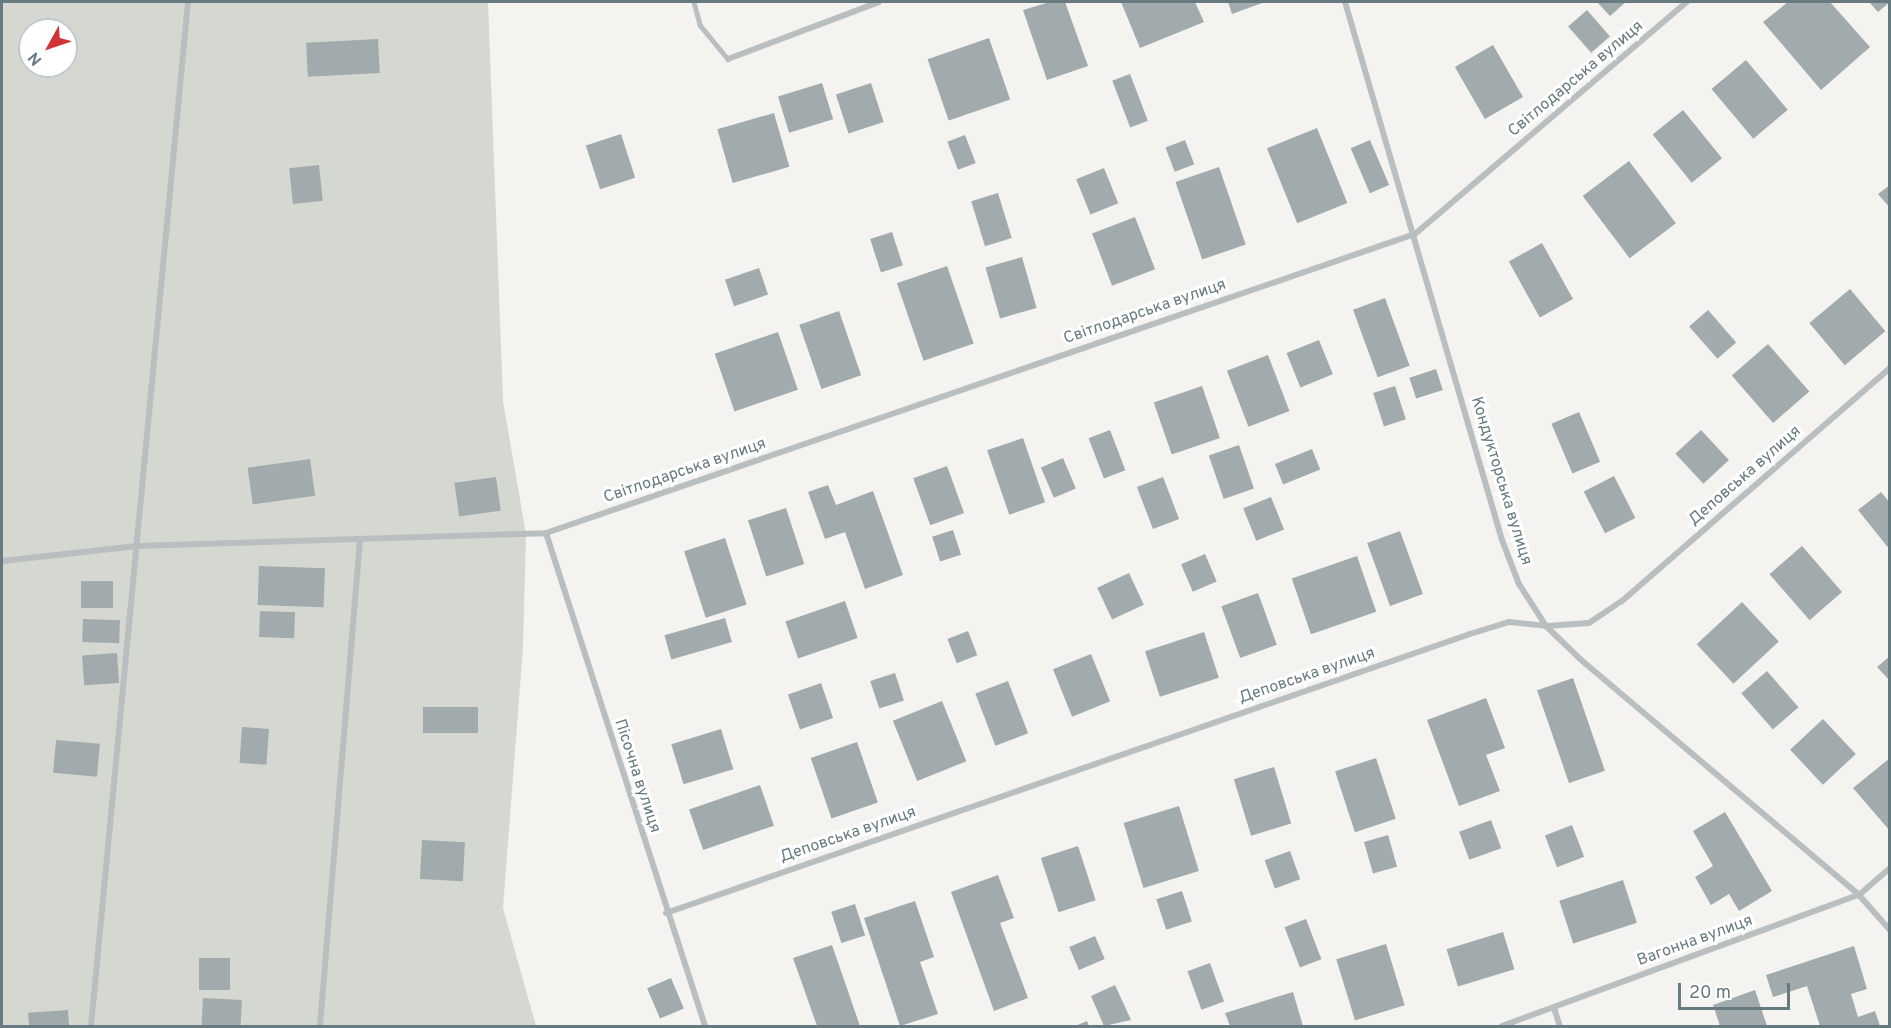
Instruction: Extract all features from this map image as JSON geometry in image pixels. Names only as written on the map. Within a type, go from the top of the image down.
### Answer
[{"type":"street","points":[[91,1026],[188,2]]},
{"type":"street","points":[[728,59],[879,2]]},
{"type":"street","name":"Кондукторська вулиця","points":[[1345,2],[1502,540],[1520,584],[1546,626],[1580,659],[1859,895],[1890,930]]},
{"type":"street","name":"Світлодарська вулиця","points":[[2,561],[137,546],[546,533],[1414,234],[1687,2]]},
{"type":"street","name":"Деповська вулиця","points":[[666,913],[1470,634],[1509,622],[1546,626],[1589,623],[1622,601],[1890,368]]},
{"type":"street","name":"Пісочна вулиця","points":[[546,533],[666,913],[705,1026]]},
{"type":"street","points":[[320,1026],[360,539]]},
{"type":"street","name":"Вагонна вулиця","points":[[1502,1026],[1859,895],[1890,868]]},
{"type":"street","points":[[1554,1008],[1560,1026]]},
{"type":"lane","points":[[694,2],[700,25],[728,59]]},
{"type":"shaded area","points":[[2,2],[488,2],[503,401],[526,534],[523,647],[503,908],[536,1026],[2,1026]]},
{"type":"building","points":[[1050,2],[1065,2],[1088,66],[1047,80],[1023,10]]},
{"type":"building","points":[[1121,2],[1195,2],[1204,22],[1140,48]]},
{"type":"building","points":[[1228,2],[1265,2],[1232,14]]},
{"type":"building","points":[[1597,2],[1626,2],[1610,16]]},
{"type":"building","points":[[1788,2],[1830,2],[1870,47],[1821,90],[1763,22]]},
{"type":"building","points":[[1869,2],[1890,2],[1878,12]]},
{"type":"building","points":[[1587,10],[1610,36],[1591,53],[1568,26]]},
{"type":"building","points":[[989,38],[1010,99],[949,121],[928,59]]},
{"type":"building","points":[[378,39],[380,73],[308,77],[306,43]]},
{"type":"building","points":[[1493,45],[1523,97],[1485,119],[1455,67]]},
{"type":"building","points":[[1746,60],[1788,110],[1753,139],[1712,89]]},
{"type":"building","points":[[1130,74],[1148,121],[1130,127],[1112,81]]},
{"type":"building","points":[[822,83],[833,119],[789,133],[778,96]]},
{"type":"building","points":[[871,83],[884,122],[848,133],[836,94]]},
{"type":"building","points":[[1683,110],[1722,158],[1692,183],[1653,135]]},
{"type":"building","points":[[774,113],[789,167],[733,183],[717,129]]},
{"type":"building","points":[[1317,128],[1347,203],[1297,223],[1267,148]]},
{"type":"building","points":[[621,134],[635,178],[600,189],[586,145]]},
{"type":"building","points":[[965,135],[976,163],[958,170],[947,142]]},
{"type":"building","points":[[1185,140],[1194,164],[1175,172],[1165,148]]},
{"type":"building","points":[[1370,140],[1389,185],[1370,193],[1351,148]]},
{"type":"building","points":[[1629,161],[1676,223],[1630,258],[1583,196]]},
{"type":"building","points":[[319,165],[323,201],[293,204],[289,168]]},
{"type":"building","points":[[1219,167],[1246,245],[1202,260],[1176,182]]},
{"type":"building","points":[[1104,168],[1118,203],[1090,214],[1076,179]]},
{"type":"building","points":[[1890,185],[1890,208],[1878,194]]},
{"type":"building","points":[[998,193],[1012,238],[985,246],[971,201]]},
{"type":"building","points":[[1135,217],[1155,269],[1112,286],[1092,233]]},
{"type":"building","points":[[892,232],[903,265],[881,272],[870,239]]},
{"type":"building","points":[[1542,243],[1573,299],[1540,317],[1509,261]]},
{"type":"building","points":[[1022,257],[1037,308],[1000,318],[985,267]]},
{"type":"building","points":[[947,266],[974,344],[924,361],[897,283]]},
{"type":"building","points":[[759,268],[768,294],[734,306],[725,280]]},
{"type":"building","points":[[1850,289],[1885,331],[1845,365],[1809,323]]},
{"type":"building","points":[[1385,298],[1410,366],[1378,377],[1353,310]]},
{"type":"building","points":[[1708,310],[1736,342],[1717,359],[1689,326]]},
{"type":"building","points":[[839,311],[861,375],[821,389],[799,325]]},
{"type":"building","points":[[778,332],[798,390],[735,411],[715,354]]},
{"type":"building","points":[[1319,340],[1333,374],[1300,387],[1287,353]]},
{"type":"building","points":[[1768,344],[1809,392],[1773,423],[1732,375]]},
{"type":"building","points":[[1268,355],[1290,411],[1248,427],[1227,371]]},
{"type":"building","points":[[1436,369],[1443,390],[1416,399],[1409,378]]},
{"type":"building","points":[[1202,386],[1220,438],[1172,455],[1154,403]]},
{"type":"building","points":[[1395,386],[1406,419],[1384,426],[1373,393]]},
{"type":"building","points":[[1579,412],[1600,462],[1572,473],[1551,424]]},
{"type":"building","points":[[1110,430],[1125,470],[1104,478],[1089,438]]},
{"type":"building","points":[[1701,430],[1729,460],[1703,484],[1675,454]]},
{"type":"building","points":[[1023,438],[1045,502],[1009,515],[987,450]]},
{"type":"building","points":[[1239,445],[1254,488],[1224,499],[1209,455]]},
{"type":"building","points":[[1312,449],[1320,469],[1283,484],[1275,464]]},
{"type":"building","points":[[1063,458],[1076,488],[1054,498],[1041,467]]},
{"type":"building","points":[[310,459],[315,496],[253,504],[248,468]]},
{"type":"building","points":[[947,466],[964,513],[930,525],[913,478]]},
{"type":"building","points":[[1614,476],[1635,518],[1605,533],[1584,491]]},
{"type":"building","points":[[496,477],[501,511],[459,517],[454,483]]},
{"type":"building","points":[[1163,477],[1179,519],[1153,529],[1137,487]]},
{"type":"building","points":[[828,485],[836,505],[873,491],[903,575],[865,589],[845,532],[825,539],[808,492]]},
{"type":"building","points":[[1881,492],[1890,503],[1890,550],[1858,510]]},
{"type":"building","points":[[1271,497],[1284,529],[1256,541],[1243,508]]},
{"type":"building","points":[[786,508],[804,564],[766,576],[748,520]]},
{"type":"building","points":[[953,530],[961,555],[940,562],[932,537]]},
{"type":"building","points":[[1400,531],[1423,594],[1390,606],[1367,543]]},
{"type":"building","points":[[725,538],[747,605],[706,618],[684,551]]},
{"type":"building","points":[[1802,546],[1842,592],[1810,620],[1770,574]]},
{"type":"building","points":[[1205,554],[1217,582],[1193,592],[1181,564]]},
{"type":"building","points":[[1357,556],[1376,612],[1311,634],[1292,578]]},
{"type":"building","points":[[259,566],[325,568],[324,607],[258,605]]},
{"type":"building","points":[[1129,573],[1144,605],[1112,620],[1097,588]]},
{"type":"building","points":[[81,581],[113,581],[113,608],[81,608]]},
{"type":"building","points":[[1258,593],[1277,645],[1240,658],[1221,606]]},
{"type":"building","points":[[845,601],[858,638],[798,658],[785,622]]},
{"type":"building","points":[[1742,602],[1779,641],[1733,684],[1697,644]]},
{"type":"building","points":[[260,611],[295,612],[294,638],[259,637]]},
{"type":"building","points":[[725,618],[732,642],[671,659],[664,635]]},
{"type":"building","points":[[83,619],[120,620],[119,643],[82,642]]},
{"type":"building","points":[[968,631],[977,655],[957,663],[947,639]]},
{"type":"building","points":[[1204,632],[1219,678],[1160,697],[1145,651]]},
{"type":"building","points":[[117,653],[119,683],[84,685],[82,655]]},
{"type":"building","points":[[1091,654],[1110,701],[1072,717],[1053,669]]},
{"type":"building","points":[[1890,656],[1890,681],[1877,667]]},
{"type":"building","points":[[1767,671],[1798,707],[1773,730],[1741,693]]},
{"type":"building","points":[[895,673],[904,701],[879,709],[870,681]]},
{"type":"building","points":[[1573,678],[1605,771],[1569,783],[1537,690]]},
{"type":"building","points":[[1008,681],[1028,733],[995,746],[975,694]]},
{"type":"building","points":[[821,683],[833,718],[800,729],[788,694]]},
{"type":"building","points":[[1486,698],[1505,748],[1486,755],[1500,791],[1459,806],[1427,720]]},
{"type":"building","points":[[942,701],[966,761],[917,781],[893,721]]},
{"type":"building","points":[[423,707],[478,707],[478,733],[423,733]]},
{"type":"building","points":[[1823,719],[1856,754],[1823,785],[1790,750]]},
{"type":"building","points":[[242,727],[269,729],[266,765],[239,763]]},
{"type":"building","points":[[721,729],[733,769],[684,784],[671,744]]},
{"type":"building","points":[[56,740],[100,744],[97,777],[53,773]]},
{"type":"building","points":[[857,742],[878,803],[832,818],[811,758]]},
{"type":"building","points":[[1376,758],[1396,819],[1355,832],[1335,771]]},
{"type":"building","points":[[1890,758],[1890,831],[1853,788]]},
{"type":"building","points":[[1274,767],[1291,823],[1251,836],[1234,779]]},
{"type":"building","points":[[760,785],[774,826],[703,850],[689,809]]},
{"type":"building","points":[[1179,806],[1199,871],[1143,888],[1124,823]]},
{"type":"building","points":[[1725,812],[1772,891],[1739,911],[1729,894],[1711,905],[1695,877],[1713,866],[1693,831]]},
{"type":"building","points":[[1491,820],[1501,848],[1469,860],[1459,832]]},
{"type":"building","points":[[1572,825],[1584,857],[1557,867],[1545,835]]},
{"type":"building","points":[[1388,835],[1397,867],[1373,874],[1364,842]]},
{"type":"building","points":[[422,840],[465,842],[463,881],[420,879]]},
{"type":"building","points":[[1078,846],[1096,900],[1059,912],[1041,858]]},
{"type":"building","points":[[1290,851],[1300,879],[1275,888],[1265,860]]},
{"type":"building","points":[[998,875],[1014,918],[1000,923],[1028,998],[994,1011],[951,892]]},
{"type":"building","points":[[1623,880],[1637,923],[1573,944],[1559,901]]},
{"type":"building","points":[[1182,891],[1192,921],[1166,930],[1156,899]]},
{"type":"building","points":[[915,901],[934,957],[920,962],[938,1014],[900,1026],[864,918]]},
{"type":"building","points":[[855,904],[865,935],[841,943],[831,912]]},
{"type":"building","points":[[1306,919],[1321,959],[1300,967],[1285,927]]},
{"type":"building","points":[[1503,932],[1514,969],[1458,987],[1447,949]]},
{"type":"building","points":[[1095,936],[1105,959],[1079,970],[1069,947]]},
{"type":"building","points":[[1386,944],[1405,1005],[1355,1020],[1336,959]]},
{"type":"building","points":[[832,945],[860,1026],[817,1026],[793,958]]},
{"type":"building","points":[[1854,946],[1867,989],[1851,994],[1858,1017],[1875,1011],[1880,1026],[1820,1026],[1807,986],[1773,997],[1766,975]]},
{"type":"building","points":[[199,958],[230,958],[230,990],[199,990]]},
{"type":"building","points":[[1210,963],[1224,1002],[1201,1010],[1187,971]]},
{"type":"building","points":[[671,978],[684,1008],[660,1019],[647,988]]},
{"type":"building","points":[[1115,985],[1131,1020],[1104,1026],[1091,996]]},
{"type":"building","points":[[1755,990],[1767,1026],[1720,1026],[1713,1005]]},
{"type":"building","points":[[1293,992],[1303,1026],[1230,1026],[1225,1013]]},
{"type":"building","points":[[203,998],[242,1000],[241,1026],[202,1026]]},
{"type":"building","points":[[68,1010],[69,1026],[29,1026],[28,1013]]},
{"type":"building","points":[[1087,1021],[1089,1026],[1075,1026]]}]
